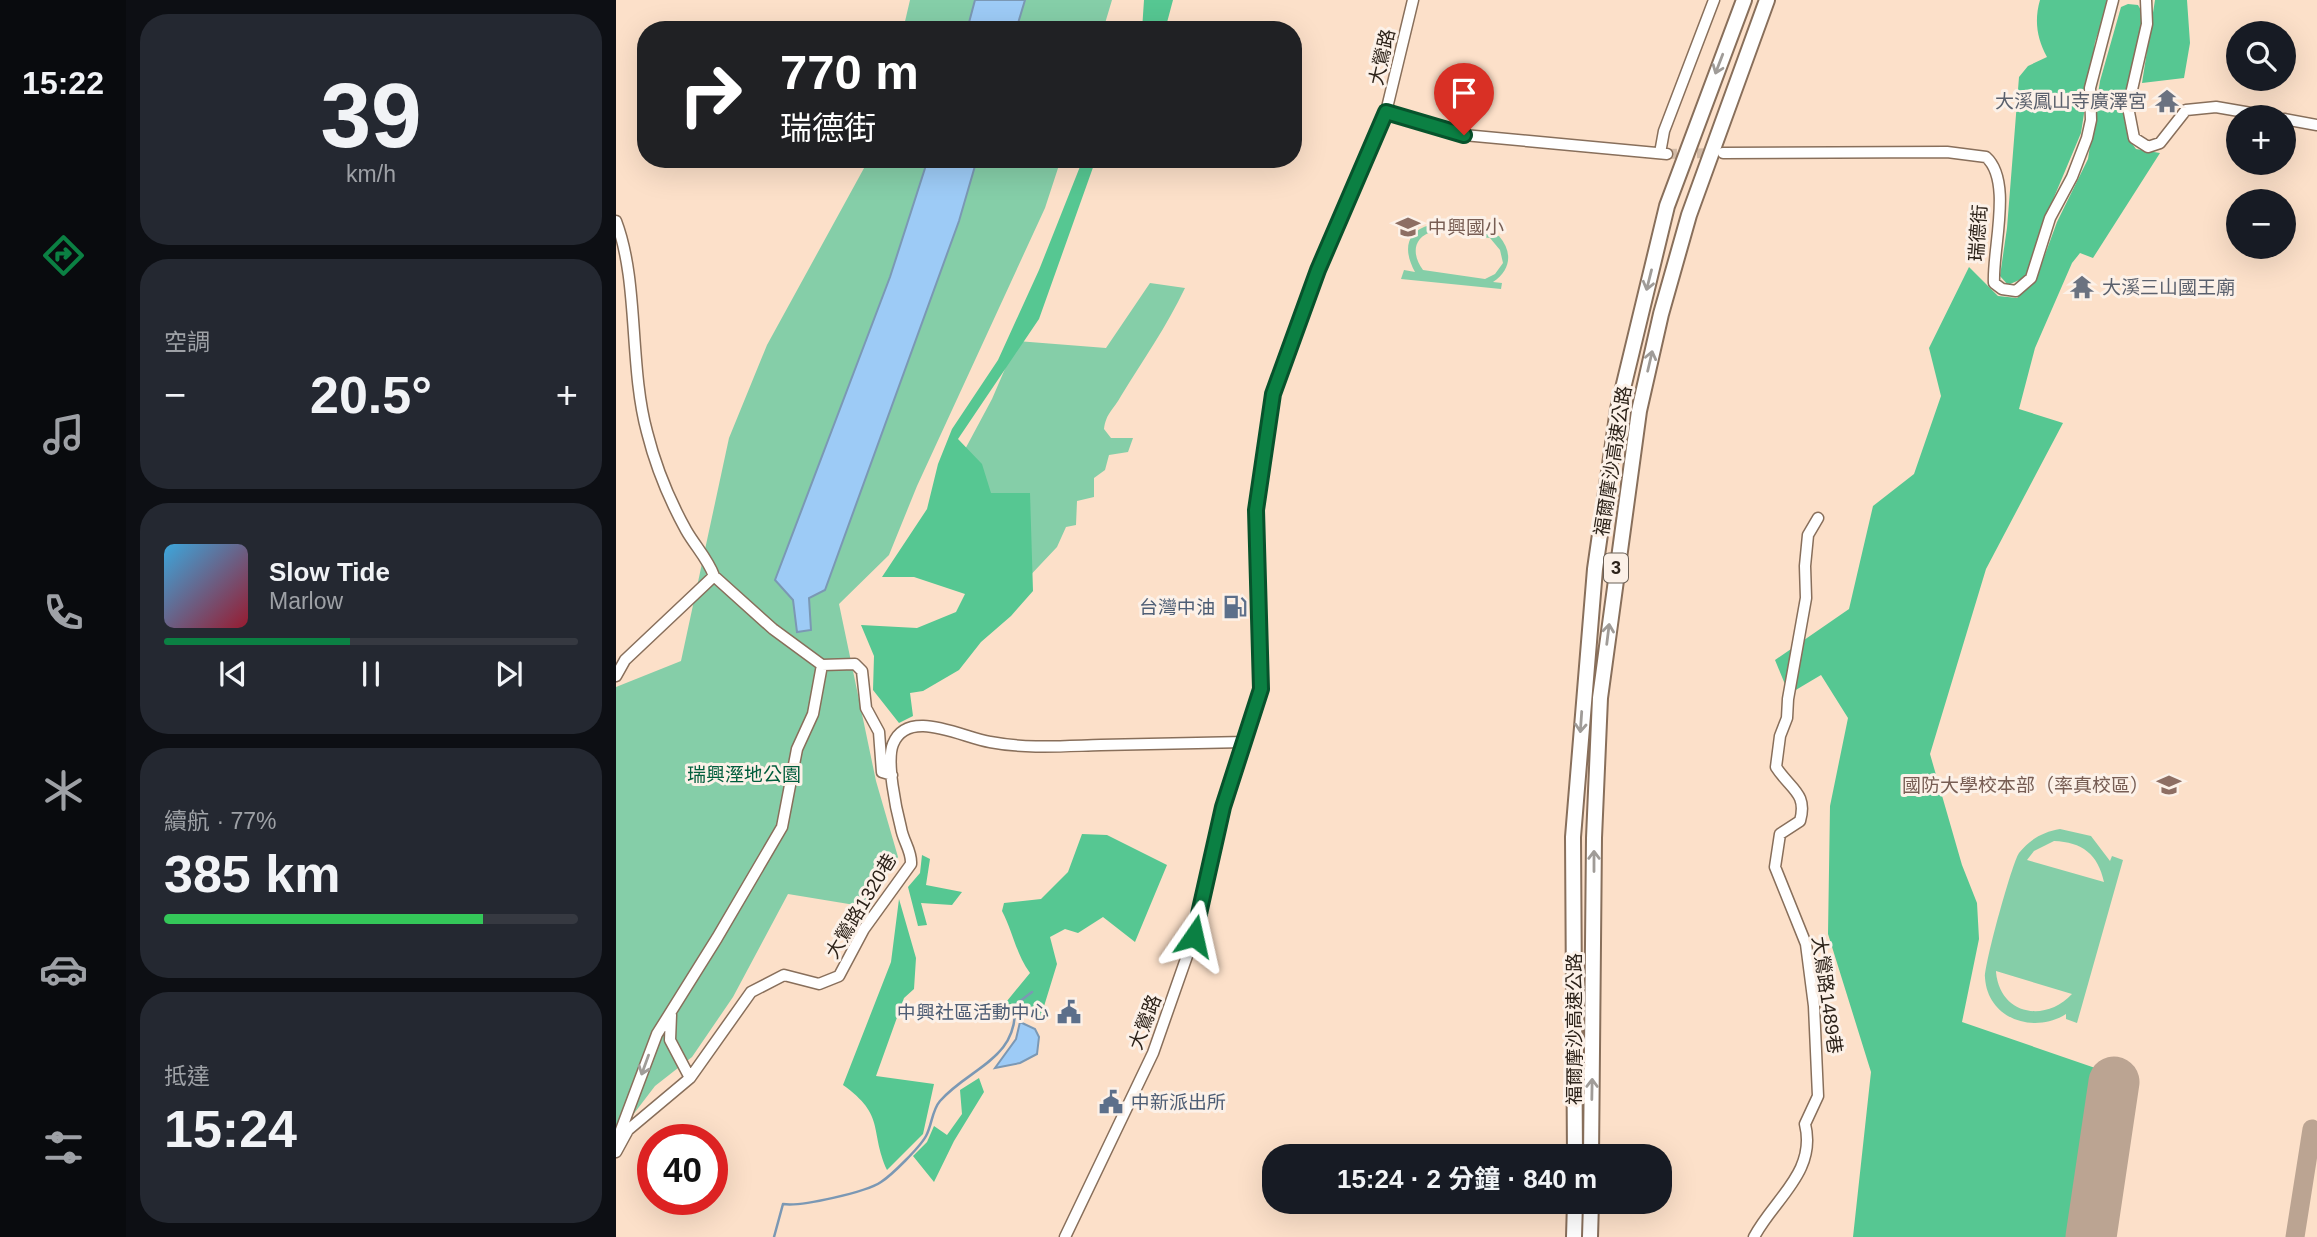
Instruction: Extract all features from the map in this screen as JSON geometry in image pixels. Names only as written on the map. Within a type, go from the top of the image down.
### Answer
[{"type":"highway","name":"福爾摩沙高速公路","points":[[1575,1144],[1573,837],[1594,581],[1618,409],[1667,206],[1744,0]]},
{"type":"highway","name":"福爾摩沙高速公路","points":[[1591,1144],[1594,838],[1600,698],[1639,411],[1661,314],[1689,215],[1767,0]]},
{"type":"highway","points":[[1574,1214],[1574,1237]]},
{"type":"highway","points":[[1590,1237],[1591,1214]]},
{"type":"street","name":"大鶯路","points":[[1065,1237],[1153,1053],[1186,964],[1223,807],[1261,689],[1256,510],[1273,394],[1318,270],[1386,112],[1413,0]]},
{"type":"street","points":[[1386,112],[1464,135],[1664,153],[1664,131],[1714,0]]},
{"type":"street","name":"瑞德街","points":[[1723,153],[1947,152],[1986,157],[1996,170],[1998,189],[1999,239],[1993,267],[1994,283],[2001,289],[2016,291],[2031,278],[2050,218],[2073,177],[2087,138],[2091,120],[2090,88],[2113,0]]},
{"type":"street","points":[[2146,0],[2147,23],[2128,107],[2134,138],[2148,147],[2160,143],[2186,110],[2200,107],[2226,111]]},
{"type":"street","points":[[2296,121],[2317,125]]},
{"type":"street","points":[[616,221],[627,274],[635,369],[647,432],[674,506],[714,576],[773,629],[822,665],[855,664],[862,671],[866,708],[879,732],[883,772],[892,775]]},
{"type":"street","name":"大鶯路1489巷","points":[[1754,1237],[1806,1160],[1808,1137],[1805,1124],[1818,1096],[1814,1006],[1806,944],[1775,867],[1780,834],[1800,821],[1804,808],[1801,796],[1776,767],[1780,736],[1787,718],[1805,598],[1804,566],[1808,535],[1818,518]]},
{"type":"street","points":[[616,676],[625,660],[714,576]]},
{"type":"street","points":[[616,1144],[657,1034],[782,827],[797,749],[813,714],[822,665]]},
{"type":"street","name":"大鶯路1320巷","points":[[616,1152],[628,1130],[690,1078],[751,992],[784,975],[819,984],[839,976],[864,929],[911,864],[912,856],[901,831],[892,775],[892,745],[901,733],[918,726],[989,742],[1034,748],[1245,742]]},
{"type":"street","points":[[674,1004],[668,1026],[670,1040],[690,1078]]},
{"type":"green space","points":[[910,0],[1112,0],[1106,21],[905,21]]},
{"type":"green space","points":[[1144,0],[1173,0],[1167,21],[1143,21]]},
{"type":"green space","points":[[2040,0],[2109,0],[2095,42],[2081,133],[2039,233],[2026,277],[2008,285],[2000,276],[2007,228],[2019,77],[2028,66],[2047,57],[2038,29]]},
{"type":"green space","points":[[2155,0],[2187,0],[2190,43],[2184,78],[2142,83]]},
{"type":"green space","points":[[2128,4],[2138,5],[2143,14],[2123,112],[2128,138],[2136,149],[2160,153],[2093,258],[2080,253],[2072,263],[2035,348],[2019,409],[2063,423],[1986,569],[1930,754],[1962,865],[1977,903],[1979,939],[1962,1022],[2101,1070],[2070,1237],[1853,1237],[1871,1072],[1828,934],[1830,806],[1848,718],[1821,675],[1789,694],[1775,660],[1849,609],[1873,506],[1914,474],[1941,396],[1929,348],[1969,267],[1998,296],[2017,298],[2035,282],[2057,222],[2088,159],[2100,81],[2121,7]]},
{"type":"green space","name":"瑞興溼地公園","points":[[864,168],[1058,168],[1045,208],[917,486],[889,555],[839,604],[876,781],[898,857],[867,907],[788,894],[733,997],[692,1057],[655,1086],[616,1137],[616,687],[681,661],[729,438],[767,345]]},
{"type":"green space","points":[[1079,168],[1093,168],[1039,319],[958,439],[982,464],[991,493],[1030,493],[1033,591],[1011,616],[981,642],[959,670],[923,691],[910,693],[913,716],[899,723],[873,690],[874,656],[861,625],[917,628],[956,612],[965,594],[914,577],[882,577],[927,509],[938,464],[952,429],[998,360],[1039,270]]},
{"type":"green space","points":[[1430,225],[1499,236],[1508,254],[1504,272],[1493,282],[1502,283],[1501,289],[1401,279],[1404,270],[1415,272],[1408,250],[1411,238],[1421,228]],"holes":[[[1433,231],[1490,238],[1500,250],[1503,263],[1495,274],[1485,279],[1423,270],[1417,259],[1418,242]]]},
{"type":"green space","points":[[1150,283],[1185,288],[1107,419],[1104,429],[1111,438],[1133,438],[1128,452],[1109,455],[1105,470],[1094,478],[1094,497],[1077,501],[1076,525],[1066,527],[1057,547],[1024,582],[940,496],[992,399],[1017,341],[1106,348]]},
{"type":"green space","points":[[2060,829],[2091,836],[2110,861],[2112,856],[2123,860],[2077,1023],[2066,1019],[2066,1014],[2041,1023],[2028,1022],[2004,1013],[1995,1004],[1988,992],[1986,969],[1999,914],[2019,853],[2042,834]],"holes":[[[2054,841],[2073,844],[2087,851],[2098,864],[2104,882],[2027,860],[2034,851]],[[1996,971],[2072,994],[2049,1009],[2025,1010],[2006,998],[1999,986]]]},
{"type":"green space","points":[[1082,834],[1107,835],[1167,865],[1135,942],[1103,917],[1078,933],[1065,929],[1050,937],[1057,964],[1041,1016],[1007,1018],[1007,1001],[1030,973],[1002,911],[1004,903],[1041,899],[1068,872]]},
{"type":"green space","points":[[922,855],[930,859],[926,885],[962,892],[952,905],[921,903],[927,925],[918,926],[908,887],[920,873]]},
{"type":"green space","points":[[899,899],[916,958],[914,989],[904,998],[876,1076],[934,1084],[923,1134],[887,1170],[871,1115],[843,1085],[891,962]]},
{"type":"green space","points":[[979,1078],[984,1092],[954,1141],[934,1182],[913,1156],[927,1142],[934,1126],[947,1135],[962,1114],[960,1090]]},
{"type":"water","points":[[975,0],[1025,0],[1019,21],[969,21]]},
{"type":"water","points":[[925,168],[974,168],[959,221],[825,590],[809,598],[811,630],[797,632],[793,600],[775,580],[890,277]]},
{"type":"water","points":[[1020,1022],[1035,1029],[1039,1037],[1037,1054],[1020,1063],[995,1068],[1016,1039]]},
{"type":"waterway","points":[[774,1237],[783,1204],[818,1201],[862,1190],[881,1182],[898,1167],[926,1136],[940,1101],[1000,1051],[1014,1024],[1015,1005],[1032,992]]},
{"type":"taxiway","points":[[2295,1237],[2312,1129]]},
{"type":"runway","points":[[2091,1237],[2114,1082]]},
{"type":"tunnel","points":[[1667,154],[1715,153]]},
{"type":"place","name":"大溪鳳山寺廣澤宮","points":[[2167,101]]},
{"type":"place","name":"中興國小","points":[[1408,227]]},
{"type":"place","name":"大溪三山國王廟","points":[[2082,287]]},
{"type":"place","name":"台灣中油","points":[[1235,607]]},
{"type":"place","name":"國防大學校本部（率真校區）","points":[[2169,785]]},
{"type":"place","name":"中興社區活動中心","points":[[1069,1012]]},
{"type":"place","name":"中新派出所","points":[[1111,1102]]},
{"type":"route","points":[[1194,936],[1223,807],[1258,706],[1261,689],[1256,510],[1277,379],[1326,250],[1386,112],[1464,135]]}]
